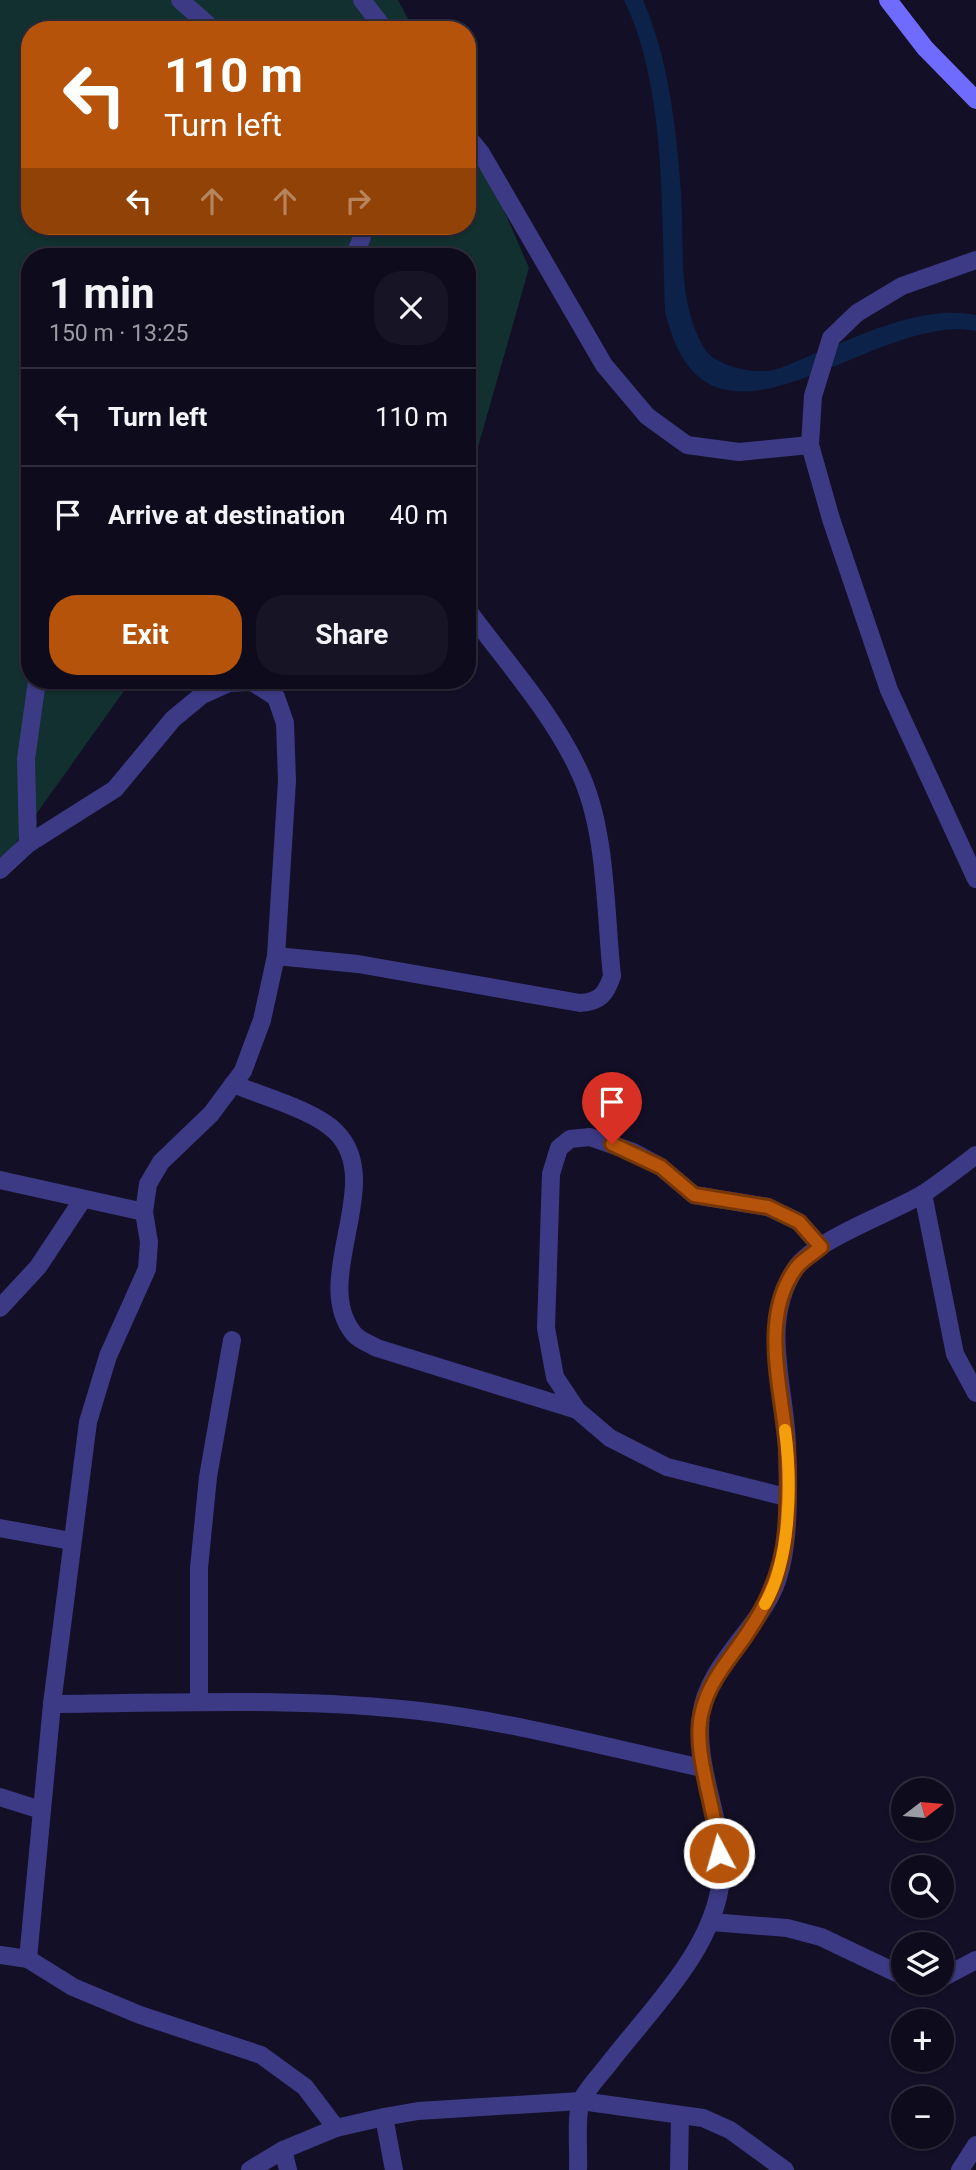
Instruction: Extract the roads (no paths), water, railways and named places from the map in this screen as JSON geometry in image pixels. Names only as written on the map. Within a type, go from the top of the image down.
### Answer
[{"type":"street","points":[[180,0],[204,21]]},
{"type":"street","points":[[362,0],[378,21]]},
{"type":"street","points":[[888,0],[925,48],[976,100]]},
{"type":"street","points":[[476,147],[604,365],[647,416],[687,445],[739,452],[810,445]]},
{"type":"street","points":[[976,260],[902,286],[857,313],[831,338],[813,396],[810,445],[831,519],[889,690],[976,879]]},
{"type":"street","points":[[276,956],[358,964],[580,1003],[593,1002],[606,993],[612,976],[597,830],[580,772],[550,721],[476,621]]},
{"type":"street","points":[[29,844],[26,759],[36,689]]},
{"type":"street","points":[[0,870],[29,844],[116,789],[173,719],[202,695],[216,689]]},
{"type":"street","points":[[28,1959],[52,1703],[88,1422],[108,1356],[147,1269],[149,1242],[144,1212],[148,1184],[161,1161],[211,1114],[243,1071],[262,1020],[276,956],[287,781],[285,723],[275,689]]},
{"type":"street","points":[[233,1084],[318,1119],[337,1132],[350,1157],[354,1183],[340,1285],[342,1313],[355,1336],[377,1349],[577,1410]]},
{"type":"street","points":[[786,1497],[667,1467],[610,1438],[577,1410],[555,1377],[546,1328],[551,1174],[559,1148],[570,1139],[590,1137],[634,1152],[661,1167],[694,1195],[768,1207],[799,1222],[821,1247]]},
{"type":"street","points":[[578,2170],[581,2101],[687,1962],[711,1922],[721,1879],[718,1826],[702,1768],[701,1713],[715,1678],[750,1629],[775,1585],[786,1531],[787,1442],[775,1352],[779,1305],[796,1267],[821,1247],[923,1194],[976,1155]]},
{"type":"street","points":[[0,1180],[144,1212]]},
{"type":"street","points":[[923,1194],[955,1354],[976,1393]]},
{"type":"street","points":[[0,1308],[38,1267],[83,1199]]},
{"type":"street","points":[[199,1702],[199,1568],[208,1477],[232,1340]]},
{"type":"street","points":[[0,1528],[71,1541]]},
{"type":"street","points":[[52,1703],[307,1702],[420,1711],[502,1724],[702,1768]]},
{"type":"street","points":[[0,1797],[41,1810]]},
{"type":"street","points":[[711,1922],[787,1928],[821,1937],[891,1970]]},
{"type":"street","points":[[0,1955],[28,1959],[73,1987],[106,2001],[261,2056],[305,2087],[336,2128]]},
{"type":"street","points":[[954,1974],[974,1967]]},
{"type":"street","points":[[250,2170],[283,2150],[336,2128],[384,2117],[418,2110],[581,2101],[703,2118],[730,2130],[785,2170]]},
{"type":"street","points":[[679,2170],[680,2115]]},
{"type":"street","points":[[384,2117],[394,2170]]},
{"type":"street","points":[[960,2170],[976,2145]]},
{"type":"street","points":[[283,2150],[288,2170]]},
{"type":"water","points":[[624,0],[643,0],[665,70],[679,167],[685,291],[695,329],[709,354],[725,364],[745,370],[764,371],[781,368],[868,332],[911,318],[933,314],[976,315],[976,331],[934,331],[889,344],[797,381],[754,391],[716,387],[686,363],[665,311],[662,193],[655,111],[638,35]]}]
